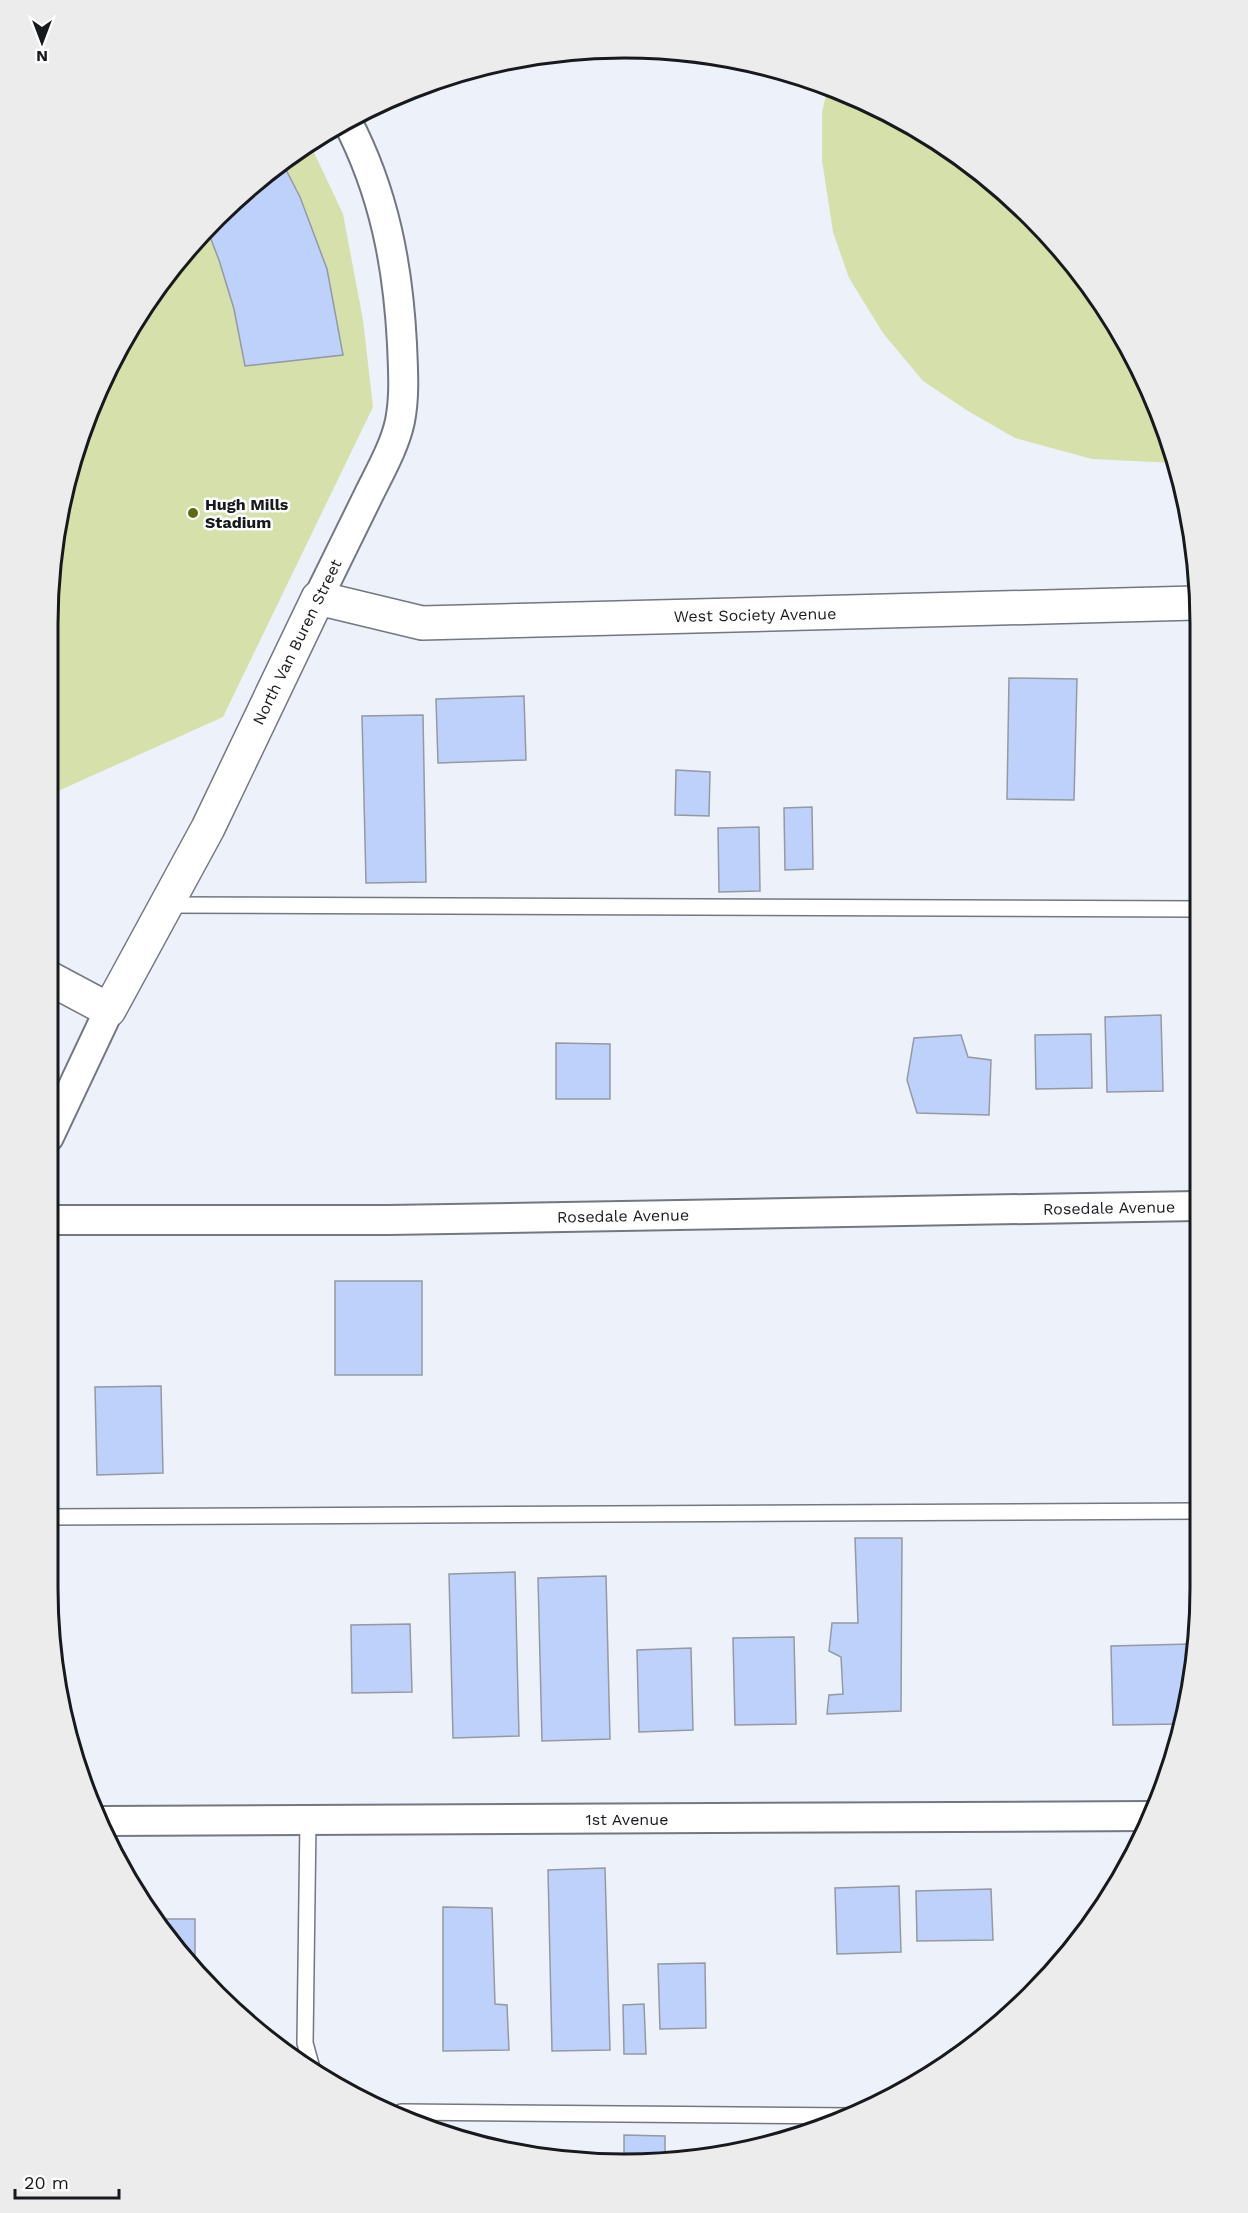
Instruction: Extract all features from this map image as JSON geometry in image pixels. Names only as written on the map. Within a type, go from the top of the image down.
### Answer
[{"type":"street","name":"North Van Buren Street","points":[[58,1118],[109,1010],[208,828],[386,460],[400,423],[404,386],[394,259],[379,194],[351,129]]},
{"type":"street","name":"West Society Avenue","points":[[318,598],[422,623],[1189,603]]},
{"type":"street","points":[[58,983],[109,1010]]},
{"type":"street","name":"Rosedale Avenue","points":[[58,1220],[388,1220],[1190,1206]]},
{"type":"street","name":"1st Avenue","points":[[109,1821],[1141,1816]]},
{"type":"lane","points":[[166,905],[1190,909]]},
{"type":"lane","points":[[58,1517],[1190,1510]]},
{"type":"lane","points":[[308,1820],[305,2043],[309,2058]]},
{"type":"lane","points":[[411,2112],[827,2116]]},
{"type":"green space","points":[[826,97],[907,134],[968,175],[1024,224],[1073,280],[1114,341],[1146,408],[1165,463],[1092,459],[1015,438],[968,411],[923,381],[883,333],[849,278],[833,232],[822,160],[822,112]]},
{"type":"green space","name":"Hugh Mills Stadium","points":[[314,152],[343,214],[363,320],[373,407],[223,717],[58,791],[58,624],[63,550],[69,514],[89,442],[117,374],[134,341],[175,280],[224,224],[280,175]]},
{"type":"building","points":[[286,171],[300,197],[327,269],[343,355],[245,366],[234,309],[211,238],[251,199]]},
{"type":"building","points":[[1009,678],[1077,679],[1074,800],[1007,799]]},
{"type":"building","points":[[524,696],[526,760],[438,763],[436,699]]},
{"type":"building","points":[[423,715],[426,882],[366,883],[362,716]]},
{"type":"building","points":[[676,770],[710,772],[709,816],[675,815]]},
{"type":"building","points":[[812,807],[813,869],[785,870],[784,808]]},
{"type":"building","points":[[759,827],[760,891],[719,892],[718,828]]},
{"type":"building","points":[[1161,1015],[1163,1091],[1107,1092],[1105,1017]]},
{"type":"building","points":[[1091,1034],[1092,1088],[1036,1089],[1035,1035]]},
{"type":"building","points":[[961,1035],[968,1057],[991,1060],[989,1115],[917,1113],[907,1080],[914,1038]]},
{"type":"building","points":[[556,1043],[610,1044],[610,1099],[556,1099]]},
{"type":"building","points":[[335,1281],[422,1281],[422,1375],[335,1375]]},
{"type":"building","points":[[161,1386],[163,1473],[97,1475],[95,1387]]},
{"type":"building","points":[[855,1538],[902,1538],[901,1711],[827,1714],[829,1695],[843,1694],[841,1657],[829,1651],[832,1623],[858,1623]]},
{"type":"building","points":[[515,1572],[519,1736],[453,1738],[449,1574]]},
{"type":"building","points":[[606,1576],[610,1739],[542,1741],[538,1578]]},
{"type":"building","points":[[410,1624],[412,1692],[352,1693],[351,1625]]},
{"type":"building","points":[[794,1637],[796,1724],[735,1725],[733,1638]]},
{"type":"building","points":[[1187,1644],[1179,1699],[1173,1724],[1113,1725],[1111,1646]]},
{"type":"building","points":[[691,1648],[693,1730],[639,1732],[637,1650]]},
{"type":"building","points":[[605,1868],[610,2050],[552,2051],[548,1870]]},
{"type":"building","points":[[899,1886],[901,1952],[837,1954],[835,1888]]},
{"type":"building","points":[[991,1889],[993,1940],[917,1941],[916,1891]]},
{"type":"building","points":[[443,1907],[492,1908],[495,2004],[507,2005],[509,2050],[443,2051]]},
{"type":"building","points":[[165,1919],[195,1919],[195,1957]]},
{"type":"building","points":[[705,1963],[706,2028],[660,2029],[658,1964]]},
{"type":"building","points":[[644,2004],[646,2054],[624,2054],[623,2005]]},
{"type":"building","points":[[624,2135],[665,2136],[665,2153],[624,2154]]},
{"type":"place","name":"Hugh Mills Stadium","points":[[193,513]]}]
